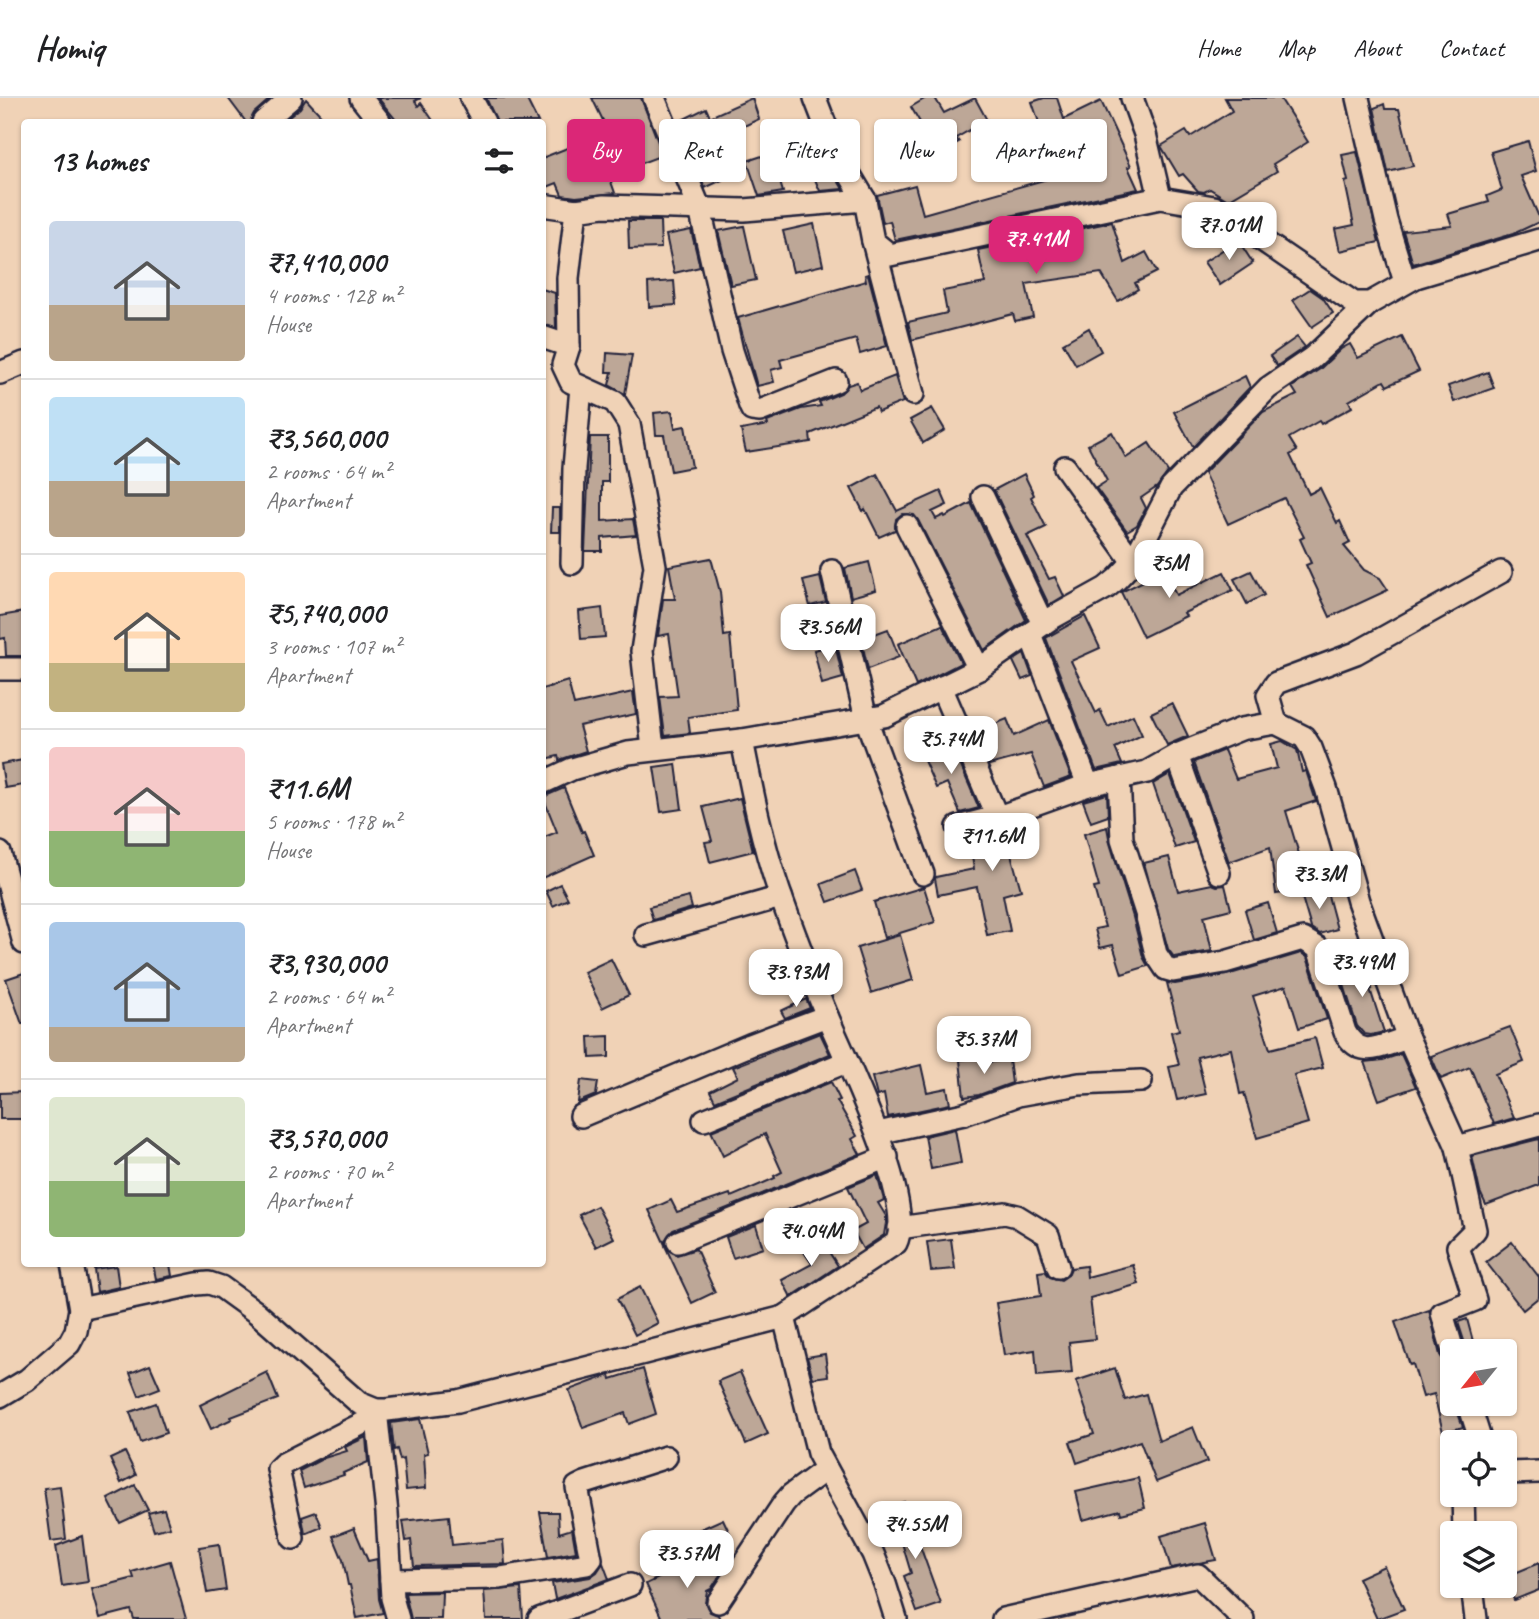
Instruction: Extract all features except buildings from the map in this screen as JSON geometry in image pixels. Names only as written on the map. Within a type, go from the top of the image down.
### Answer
[{"type":"street","points":[[266,119],[291,98]]},
{"type":"street","points":[[361,98],[378,119]]},
{"type":"street","points":[[471,98],[482,119]]},
{"type":"street","points":[[654,98],[700,209],[732,351],[752,410],[760,411],[836,382]]},
{"type":"street","points":[[815,98],[835,150],[865,200],[873,242],[913,394]]},
{"type":"street","points":[[1132,98],[1145,134],[1160,198]]},
{"type":"street","points":[[1360,99],[1386,220],[1405,282]]},
{"type":"street","points":[[873,242],[890,255],[1160,198],[1214,207],[1354,303],[1370,303]]},
{"type":"street","points":[[546,206],[576,210],[604,206],[744,210],[865,200]]},
{"type":"street","points":[[576,210],[568,278],[569,346],[563,365],[571,382],[615,402],[629,424],[655,566],[642,651],[653,749]]},
{"type":"street","points":[[546,781],[572,769],[611,757],[653,749],[742,740],[884,716],[979,669],[1037,629],[1106,588],[1133,562],[1171,488],[1268,388],[1312,358],[1370,303],[1416,277],[1539,240]]},
{"type":"street","points":[[546,338],[569,346]]},
{"type":"street","points":[[0,373],[21,364]]},
{"type":"street","points":[[572,563],[574,468],[581,387]]},
{"type":"street","points":[[1065,467],[1133,562]]},
{"type":"street","points":[[983,497],[1037,629],[1088,785]]},
{"type":"street","points":[[907,526],[979,669]]},
{"type":"street","points":[[832,571],[866,719],[923,874]]},
{"type":"street","points":[[1276,723],[1268,695],[1276,683],[1356,653],[1500,572]]},
{"type":"street","points":[[0,669],[21,669]]},
{"type":"street","points":[[941,687],[997,817]]},
{"type":"street","points":[[958,827],[997,817],[1088,785],[1147,772],[1177,755],[1241,729],[1276,723],[1304,737],[1326,788],[1358,901],[1408,1038],[1457,1147],[1475,1230],[1458,1247],[1475,1300],[1441,1313],[1449,1339]]},
{"type":"street","points":[[293,1538],[278,1469],[376,1413],[458,1401],[784,1317],[889,1248],[898,1237],[899,1228],[887,1157],[827,1016],[781,897],[755,810],[742,740]]},
{"type":"street","points":[[1177,755],[1219,873]]},
{"type":"street","points":[[1119,778],[1122,839],[1156,954],[1166,969],[1174,971],[1225,962],[1303,939],[1318,948],[1345,1032],[1358,1049],[1408,1038]]},
{"type":"street","points":[[0,853],[21,932]]},
{"type":"street","points":[[646,935],[781,897]]},
{"type":"street","points":[[581,1116],[750,1045],[827,1016]]},
{"type":"street","points":[[704,1120],[846,1062]]},
{"type":"street","points":[[878,1133],[964,1114],[1018,1095],[1079,1084],[1141,1082]]},
{"type":"street","points":[[1457,1147],[1539,1125]]},
{"type":"street","points":[[678,1242],[887,1157]]},
{"type":"street","points":[[899,1228],[1011,1214],[1048,1235],[1058,1267]]},
{"type":"street","points":[[0,1396],[27,1380],[69,1344],[76,1331],[80,1309],[73,1267]]},
{"type":"street","points":[[80,1309],[197,1284],[209,1283],[221,1287],[257,1313],[359,1403],[376,1413]]},
{"type":"street","points":[[784,1317],[811,1432],[825,1470],[873,1554],[895,1619]]},
{"type":"street","points":[[376,1413],[387,1513],[392,1598],[398,1619]]},
{"type":"street","points":[[391,1580],[500,1577],[587,1564],[591,1559],[577,1488],[666,1457]]},
{"type":"street","points":[[718,1602],[784,1503],[825,1470]]},
{"type":"street","points":[[1517,1473],[1539,1472]]},
{"type":"street","points":[[1003,1619],[1198,1575],[1243,1619]]},
{"type":"street","points":[[538,1619],[631,1585]]},
{"type":"street","points":[[1473,1598],[1476,1619]]}]
